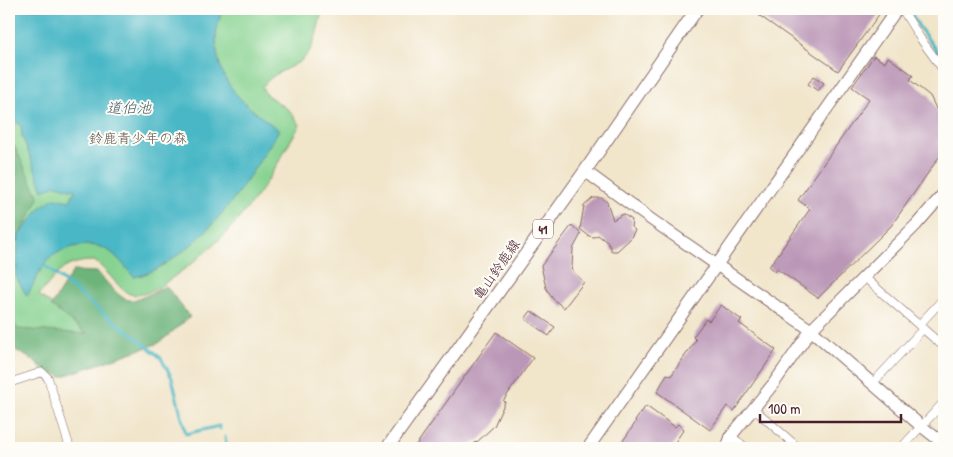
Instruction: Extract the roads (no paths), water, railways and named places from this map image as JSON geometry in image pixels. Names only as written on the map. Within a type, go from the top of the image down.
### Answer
[{"type":"main road","name":"亀山鈴鹿線","points":[[387,448],[585,171],[697,9]]},
{"type":"street","points":[[588,448],[897,9]]},
{"type":"street","points":[[902,9],[944,71]]},
{"type":"street","points":[[585,171],[649,218],[811,330],[944,444]]},
{"type":"street","points":[[727,448],[732,436],[754,409],[811,330],[916,225],[944,193]]},
{"type":"street","points":[[864,277],[944,347]]},
{"type":"street","points":[[872,384],[944,298]]},
{"type":"street","points":[[9,384],[42,372],[48,378],[70,448]]},
{"type":"street","points":[[901,448],[944,402]]},
{"type":"street","points":[[754,409],[794,444]]},
{"type":"street","points":[[732,436],[746,448]]},
{"type":"water","name":"道伯池","points":[[9,9],[222,9],[216,39],[221,70],[227,82],[244,103],[279,130],[243,185],[216,220],[201,236],[158,268],[134,277],[109,251],[94,245],[85,245],[64,250],[49,259],[27,296],[16,277],[19,235],[41,207],[54,198],[70,201],[75,190],[56,185],[43,190],[22,136],[21,126],[9,116]]},
{"type":"waterway","points":[[909,9],[919,27],[944,61]]},
{"type":"waterway","points":[[45,266],[161,358],[172,378],[186,434],[219,426],[220,429]]},
{"type":"waterway","points":[[225,437],[227,448]]},
{"type":"park label","name":"鈴鹿青少年の森","points":[[138,137]]}]
